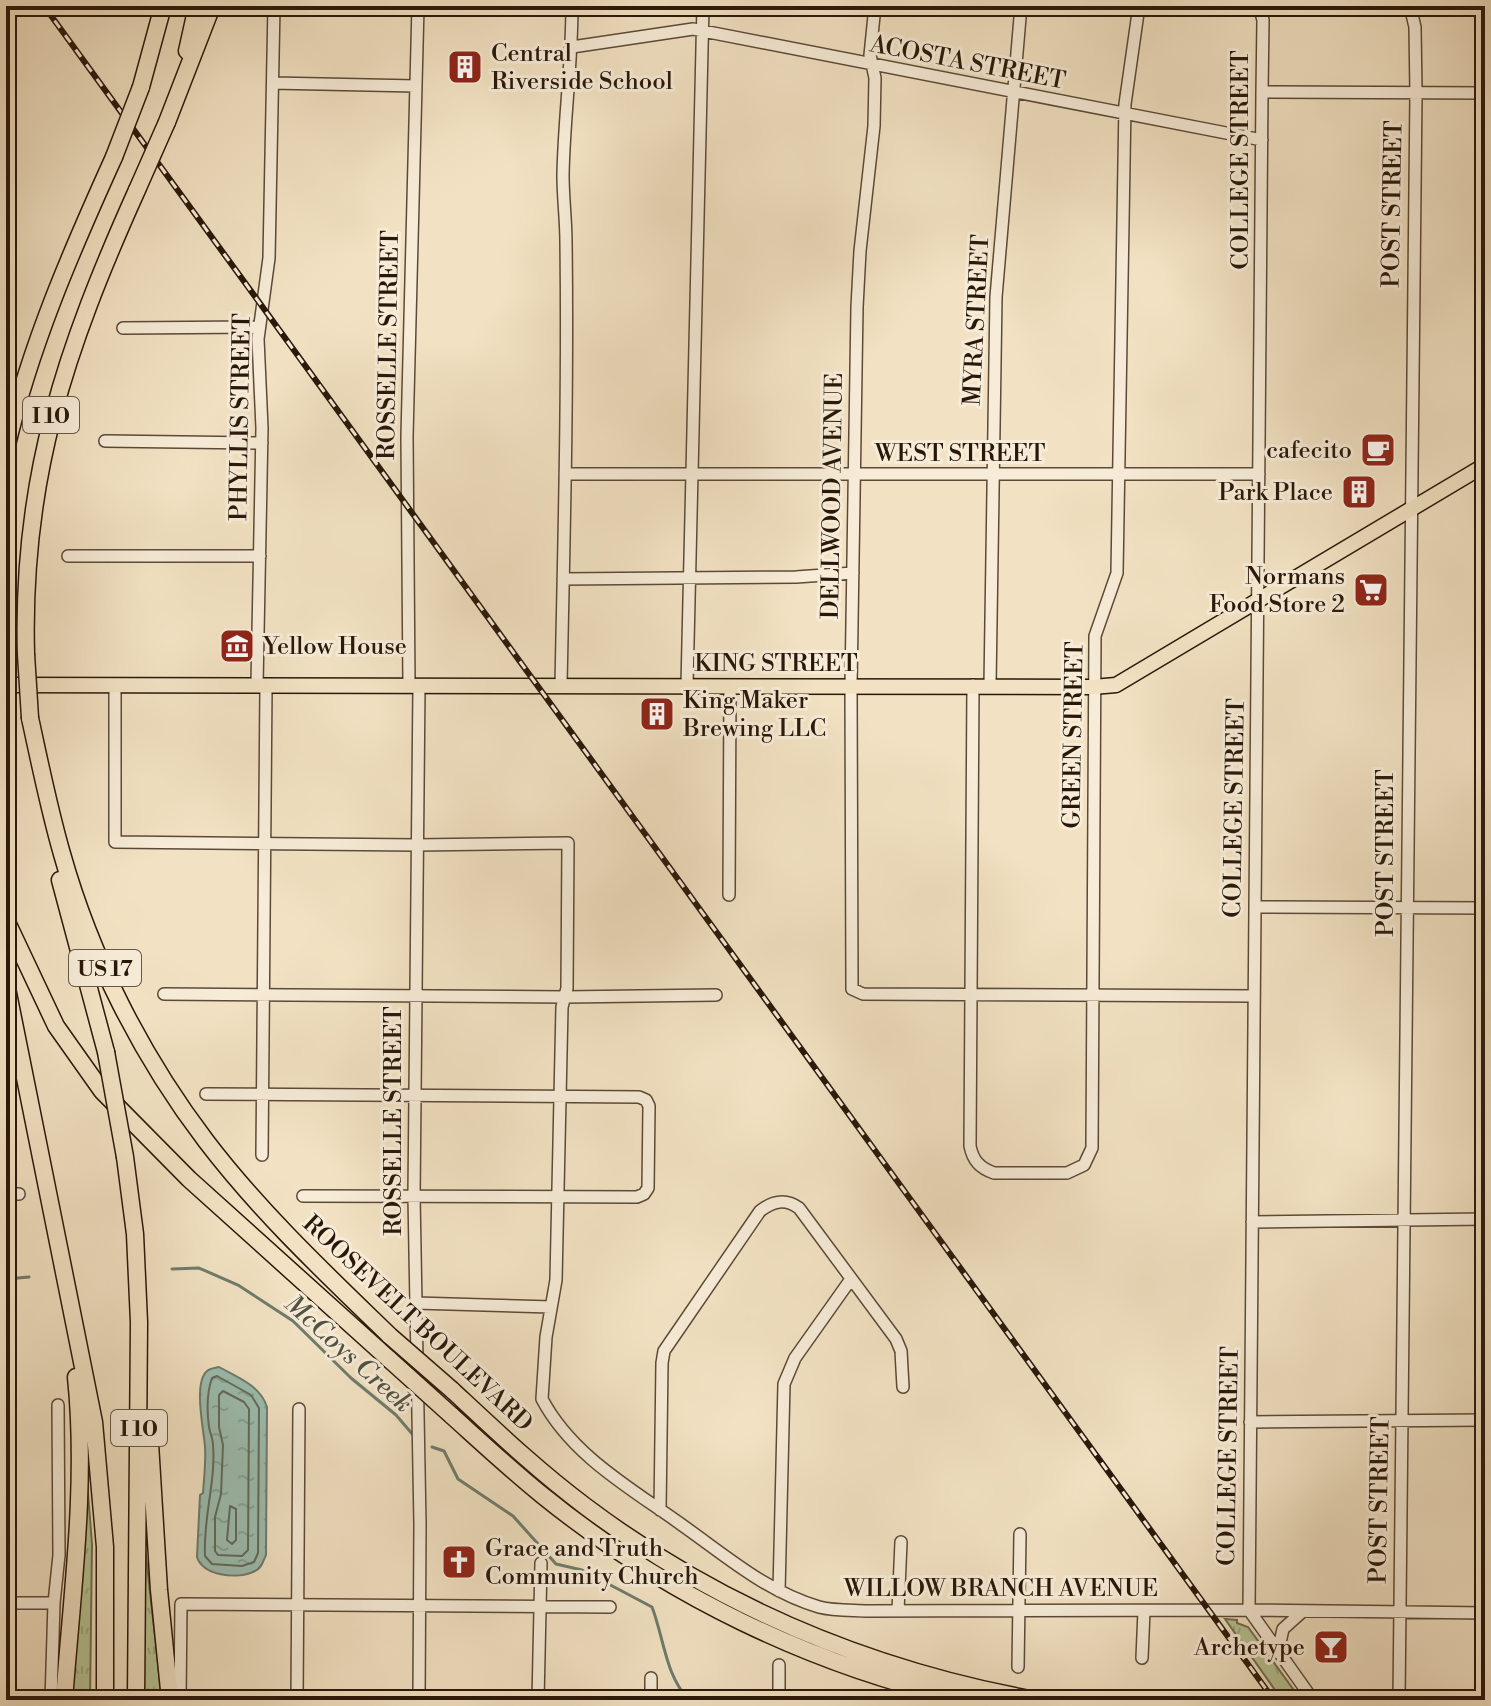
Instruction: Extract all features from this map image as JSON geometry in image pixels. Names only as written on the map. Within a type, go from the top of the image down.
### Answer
[{"type":"highway","points":[[141,87],[155,6]]},
{"type":"highway","name":"I 10","points":[[6,449],[24,380],[50,304],[141,87],[163,6]]},
{"type":"highway","points":[[167,122],[197,6]]},
{"type":"highway","name":"I 10","points":[[136,1700],[140,1392],[135,1234],[106,1052],[46,824],[30,718],[25,595],[31,523],[51,417],[83,314],[167,122],[212,6]]},
{"type":"highway","name":"ROOSEVELT BOULEVARD","points":[[30,718],[74,891],[100,958],[149,1055],[207,1142],[318,1266],[390,1336],[518,1451],[584,1506],[656,1556],[733,1600],[804,1633],[958,1684],[1035,1700]]},
{"type":"highway","name":"ROOSEVELT BOULEVARD","points":[[6,920],[56,1026],[102,1091],[189,1179],[523,1479],[577,1522],[684,1591],[760,1630],[825,1657],[965,1700]]},
{"type":"highway","name":"I 10","points":[[6,983],[94,1422],[105,1547],[105,1700]]},
{"type":"highway","points":[[64,1700],[80,1458],[78,1399],[66,1280]]},
{"type":"highway","points":[[140,1392],[150,1443],[170,1700]]},
{"type":"main road","name":"KING STREET","points":[[6,685],[1116,685],[1485,465]]},
{"type":"street","name":"PHYLLIS STREET","points":[[262,1155],[266,844],[258,327],[269,258],[274,6]]},
{"type":"street","name":"ROSSELLE STREET","points":[[418,6],[407,436],[417,845],[414,1196],[419,1700]]},
{"type":"street","points":[[561,685],[565,474],[564,165],[572,6]]},
{"type":"street","points":[[687,685],[703,6]]},
{"type":"street","name":"DELLWOOD AVENUE","points":[[875,6],[870,55],[875,78],[874,126],[857,307],[851,686],[852,989],[863,994],[971,994]]},
{"type":"street","name":"MYRA STREET","points":[[990,685],[996,297],[1021,6]]},
{"type":"street","name":"GREEN STREET","points":[[971,994],[972,1154],[984,1170],[994,1173],[1067,1173],[1078,1170],[1090,1156],[1092,1148],[1095,636],[1117,573],[1125,115],[1139,6]]},
{"type":"street","name":"COLLEGE STREET","points":[[1249,1610],[1263,20],[1259,6]]},
{"type":"street","name":"POST STREET","points":[[1399,1700],[1416,93],[1415,27],[1410,6]]},
{"type":"street","name":"ACOSTA STREET","points":[[572,47],[693,29],[1262,140]]},
{"type":"street","points":[[273,83],[416,86]]},
{"type":"street","points":[[1262,92],[1485,93]]},
{"type":"street","points":[[123,328],[258,327]]},
{"type":"street","points":[[105,441],[262,443]]},
{"type":"street","name":"WEST STREET","points":[[565,474],[1259,474]]},
{"type":"street","points":[[68,556],[260,556]]},
{"type":"street","points":[[563,579],[796,577],[853,573]]},
{"type":"street","points":[[115,685],[115,842],[568,843],[567,988],[562,1007],[556,1280],[551,1307],[416,1303]]},
{"type":"street","points":[[973,685],[971,994],[1254,996]]},
{"type":"street","points":[[729,895],[730,686]]},
{"type":"street","points":[[1255,907],[1485,908]]},
{"type":"street","points":[[164,994],[716,995]]},
{"type":"street","points":[[206,1094],[639,1097],[646,1100],[649,1106],[648,1188],[637,1197],[303,1196]]},
{"type":"street","points":[[6,1194],[19,1194]]},
{"type":"street","points":[[660,1510],[664,1351],[760,1211],[770,1204],[781,1201],[799,1208],[896,1339],[901,1351],[903,1387]]},
{"type":"street","points":[[1252,1222],[1485,1219]]},
{"type":"street","points":[[779,1591],[784,1384],[795,1358],[851,1279]]},
{"type":"street","name":"WILLOW BRANCH AVENUE","points":[[551,1307],[544,1350],[542,1399],[589,1457],[757,1579],[822,1608],[898,1611],[1485,1613]]},
{"type":"street","points":[[51,1700],[59,1555],[58,1405]]},
{"type":"street","points":[[297,1700],[299,1409]]},
{"type":"street","points":[[1250,1422],[1485,1420]]},
{"type":"street","points":[[1018,1667],[1020,1534]]},
{"type":"street","points":[[898,1611],[901,1542]]},
{"type":"street","points":[[538,1700],[541,1563]]},
{"type":"street","points":[[6,1603],[54,1603]]},
{"type":"street","points":[[180,1700],[181,1604],[610,1607]]},
{"type":"street","points":[[1249,1610],[1313,1700]]},
{"type":"street","points":[[1142,1658],[1144,1611]]},
{"type":"street","points":[[1278,1653],[1283,1629],[1303,1611]]},
{"type":"street","points":[[779,1665],[779,1700]]},
{"type":"street","points":[[651,1678],[651,1700]]},
{"type":"green space","points":[[85,1455],[92,1544],[90,1700],[67,1700]]},
{"type":"green space","points":[[143,1529],[162,1700],[142,1700]]},
{"type":"green space","points":[[1225,1619],[1237,1620],[1237,1623],[1248,1627],[1301,1700],[1282,1700]]},
{"type":"water","points":[[219,1367],[253,1387],[267,1407],[266,1555],[257,1570],[231,1576],[206,1568],[197,1557],[205,1458],[201,1386],[207,1371]]},
{"type":"waterway","name":"McCoys Creek","points":[[172,1269],[199,1268],[238,1285],[293,1321],[351,1378],[396,1415],[414,1436]]},
{"type":"waterway","name":"McCoys Creek","points":[[6,1279],[29,1277]]},
{"type":"waterway","name":"McCoys Creek","points":[[432,1447],[444,1451],[458,1479],[513,1516],[556,1564],[582,1570],[652,1607],[670,1668],[689,1700]]},
{"type":"railway","points":[[44,6],[1274,1700]]},
{"type":"place","name":"Central Riverside School","points":[[465,67]]},
{"type":"place","name":"cafecito","points":[[1378,450]]},
{"type":"place","name":"Park Place","points":[[1359,492]]},
{"type":"place","name":"Normans Food Store 2","points":[[1371,590]]},
{"type":"place","name":"Yellow House","points":[[237,646]]},
{"type":"place","name":"King Maker Brewing LLC","points":[[657,714]]},
{"type":"place","name":"Grace and Truth Community Church","points":[[459,1562]]},
{"type":"place","name":"Archetype","points":[[1331,1647]]}]
